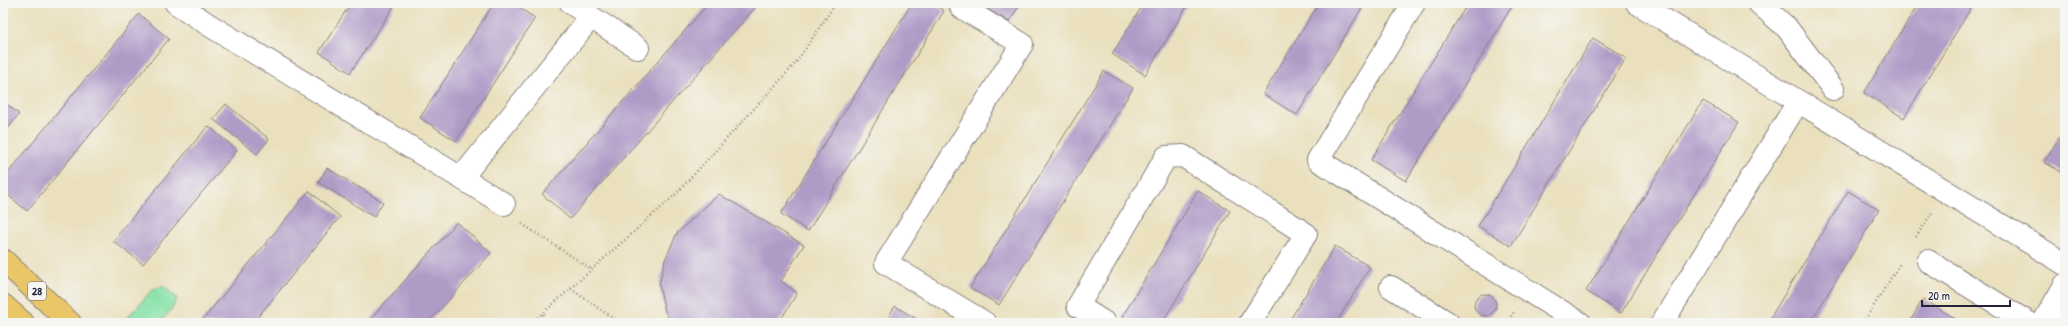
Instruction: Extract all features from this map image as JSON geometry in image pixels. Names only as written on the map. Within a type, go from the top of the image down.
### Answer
[{"type":"main road","name":"28","points":[[3,260],[70,323]]},
{"type":"main road","points":[[3,305],[23,323]]},
{"type":"street","points":[[176,3],[209,25],[504,204]]},
{"type":"street","points":[[571,3],[638,48]]},
{"type":"street","points":[[964,3],[961,7],[1022,44],[886,263],[985,323]]},
{"type":"street","points":[[1414,3],[1318,160],[1580,323]]},
{"type":"street","points":[[1636,3],[2065,264]]},
{"type":"street","points":[[1759,3],[1787,28],[1833,89]]},
{"type":"street","points":[[462,178],[591,17]]},
{"type":"street","points":[[1662,323],[1798,102]]},
{"type":"street","points":[[1105,323],[1078,306],[1166,157],[1183,156],[1306,234],[1250,323]]},
{"type":"street","points":[[1928,261],[2029,323]]},
{"type":"street","points":[[2043,323],[2065,285]]},
{"type":"street","points":[[1391,286],[1420,316],[1448,323]]},
{"type":"path","points":[[532,323],[681,188],[795,64],[836,3]]},
{"type":"path","points":[[504,204],[518,222],[591,269]]},
{"type":"path","points":[[571,289],[620,323]]},
{"type":"path","points":[[543,323],[544,311]]},
{"type":"green space","points":[[163,286],[177,298],[172,309],[159,323],[135,323],[128,317],[153,289]]},
{"type":"building","points":[[351,3],[396,3],[350,73],[319,52]]},
{"type":"building","points":[[494,3],[512,3],[535,18],[456,141],[420,118]]},
{"type":"building","points":[[709,3],[759,3],[570,219],[542,194]]},
{"type":"building","points":[[912,3],[932,3],[944,11],[808,231],[781,214]]},
{"type":"building","points":[[982,3],[1021,3],[1009,22],[981,5]]},
{"type":"building","points":[[1144,3],[1189,3],[1145,75],[1112,54]]},
{"type":"building","points":[[1319,3],[1365,3],[1297,115],[1263,94]]},
{"type":"building","points":[[1468,3],[1514,3],[1406,181],[1371,160]]},
{"type":"building","points":[[1919,3],[1974,3],[1904,118],[1864,93]]},
{"type":"building","points":[[139,14],[169,39],[27,211],[3,191],[3,179]]},
{"type":"building","points":[[1593,38],[1626,58],[1511,246],[1478,226]]},
{"type":"building","points":[[1104,71],[1133,88],[999,305],[970,288]]},
{"type":"building","points":[[1703,101],[1739,122],[1621,313],[1586,291]]},
{"type":"building","points":[[4,102],[19,114],[3,135],[3,104]]},
{"type":"building","points":[[226,104],[269,139],[257,154],[213,119]]},
{"type":"building","points":[[208,126],[237,150],[143,264],[113,241]]},
{"type":"building","points":[[2065,128],[2065,174],[2044,162]]},
{"type":"building","points":[[327,168],[383,202],[374,217],[318,182]]},
{"type":"building","points":[[309,191],[340,217],[253,323],[200,323]]},
{"type":"building","points":[[1198,191],[1230,211],[1162,323],[1131,323],[1122,317]]},
{"type":"building","points":[[1848,191],[1879,210],[1810,323],[1767,323]]},
{"type":"building","points":[[719,194],[804,245],[781,281],[797,293],[777,323],[672,323],[665,312],[659,285],[665,260],[677,233]]},
{"type":"building","points":[[457,222],[491,253],[428,323],[367,323]]},
{"type":"building","points":[[1335,246],[1370,267],[1336,323],[1288,323]]},
{"type":"building","points":[[1485,294],[1493,297],[1496,305],[1493,313],[1485,316],[1477,313],[1474,305],[1477,297]]},
{"type":"building","points":[[1923,299],[1956,319],[1954,323],[1909,323]]},
{"type":"building","points":[[895,306],[923,323],[884,323]]}]
